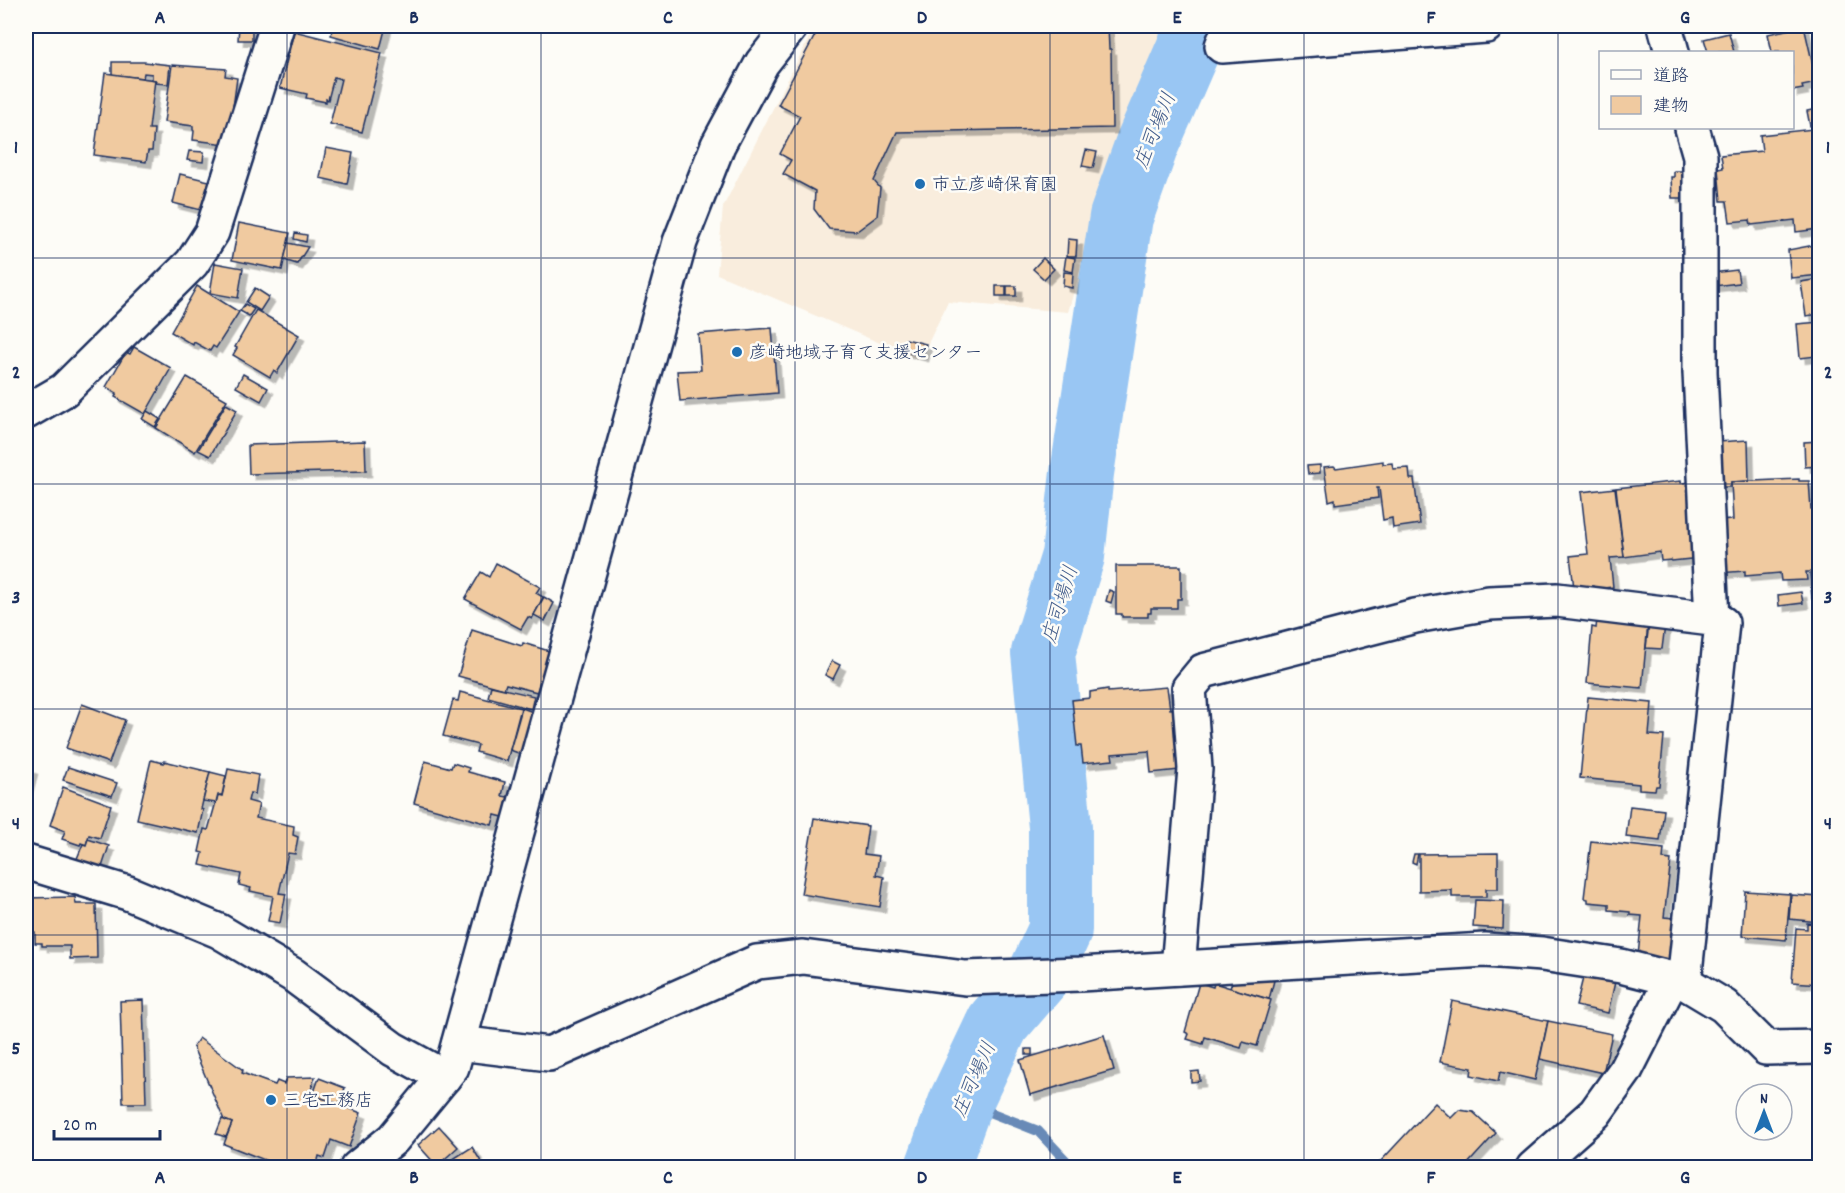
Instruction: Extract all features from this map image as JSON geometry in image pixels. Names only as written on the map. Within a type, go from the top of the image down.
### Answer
[{"type":"street","points":[[26,412],[64,390],[192,263],[212,232],[277,26]]},
{"type":"street","points":[[357,1167],[393,1138],[452,1067],[680,242],[718,145],[762,63],[791,26]]},
{"type":"street","points":[[1230,26],[1222,46],[1486,26]]},
{"type":"street","points":[[1665,26],[1671,51]]},
{"type":"street","points":[[1692,129],[1700,156],[1700,372],[1712,619]]},
{"type":"street","points":[[1178,968],[1195,769],[1189,688],[1203,671],[1415,616],[1490,603],[1557,600],[1712,619],[1722,623],[1678,981],[1625,1071],[1595,1113],[1533,1167]]},
{"type":"street","points":[[26,862],[128,893],[219,932],[293,975],[393,1049],[444,1077]]},
{"type":"street","points":[[459,1043],[549,1054],[757,962],[803,957],[966,978],[1485,950],[1542,954],[1621,966],[1678,981],[1724,1006],[1766,1048],[1820,1047]]},
{"type":"shaded area","name":"市立彦崎保育園","points":[[815,26],[1171,26],[1157,69],[1112,161],[1068,312],[948,302],[920,360],[717,274],[723,207]]},
{"type":"building","points":[[239,26],[252,26],[252,40],[238,40]]},
{"type":"building","points":[[333,26],[386,26],[380,49],[331,35]]},
{"type":"building","name":"市立彦崎保育園","points":[[820,26],[1108,26],[1109,49],[1111,49],[1112,128],[897,132],[874,181],[880,188],[877,216],[857,231],[829,229],[814,209],[815,191],[783,174],[791,160],[780,154],[800,116],[778,105]]},
{"type":"building","points":[[1804,26],[1817,83],[1802,86],[1803,89],[1794,91],[1794,51],[1772,51],[1768,34]]},
{"type":"building","points":[[294,31],[382,53],[362,132],[330,124],[341,79],[334,77],[326,102],[306,98],[307,94],[280,88]]},
{"type":"building","points":[[1729,33],[1734,51],[1708,51],[1704,39]]},
{"type":"building","points":[[112,62],[170,65],[168,84],[155,83],[156,80],[152,80],[152,74],[144,73],[143,78],[112,75]]},
{"type":"building","points":[[172,65],[226,69],[225,76],[237,78],[229,137],[226,144],[193,140],[193,126],[164,122]]},
{"type":"building","points":[[105,73],[155,80],[149,129],[154,129],[152,151],[148,151],[146,162],[94,155]]},
{"type":"building","points":[[1817,109],[1820,125],[1810,126],[1807,111]]},
{"type":"building","points":[[1813,129],[1818,177],[1820,177],[1820,218],[1816,218],[1818,229],[1796,232],[1795,220],[1751,225],[1750,220],[1730,222],[1727,201],[1721,201],[1718,169],[1723,168],[1721,155],[1762,151],[1760,135]]},
{"type":"building","points":[[326,148],[353,153],[347,184],[320,178]]},
{"type":"building","points":[[1086,150],[1097,152],[1093,168],[1082,166]]},
{"type":"building","points":[[189,151],[204,152],[203,162],[187,160]]},
{"type":"building","points":[[1674,171],[1684,171],[1685,198],[1672,198],[1671,177],[1674,177]]},
{"type":"building","points":[[180,174],[209,181],[201,210],[173,203]]},
{"type":"building","points":[[239,223],[290,233],[282,270],[232,260]]},
{"type":"building","points":[[295,233],[307,235],[306,242],[294,239]]},
{"type":"building","points":[[1068,239],[1077,240],[1076,256],[1067,256]]},
{"type":"building","points":[[288,243],[308,247],[297,264],[284,260]]},
{"type":"building","points":[[1820,244],[1820,275],[1791,278],[1788,250]]},
{"type":"building","points":[[1066,256],[1075,258],[1073,272],[1064,270]]},
{"type":"building","points":[[1043,258],[1054,269],[1044,279],[1033,269]]},
{"type":"building","points":[[215,263],[243,268],[238,298],[210,293]]},
{"type":"building","points":[[1737,270],[1739,283],[1714,286],[1712,273]]},
{"type":"building","points":[[1064,272],[1073,273],[1072,288],[1063,286]]},
{"type":"building","points":[[1820,279],[1820,314],[1806,316],[1801,282]]},
{"type":"building","points":[[197,286],[239,312],[216,348],[213,346],[210,351],[194,342],[193,345],[171,332]]},
{"type":"building","points":[[996,286],[1006,286],[1006,296],[996,296]]},
{"type":"building","points":[[1007,286],[1016,286],[1016,296],[1007,296]]},
{"type":"building","points":[[255,288],[269,297],[260,311],[246,302]]},
{"type":"building","points":[[245,304],[254,309],[249,316],[240,311]]},
{"type":"building","points":[[256,310],[299,335],[277,373],[274,370],[270,377],[233,355],[237,348],[235,347]]},
{"type":"building","points":[[1820,322],[1820,391],[1816,356],[1800,358],[1797,324]]},
{"type":"building","name":"彦崎地域子育て支援センター","points":[[772,328],[777,393],[680,401],[677,371],[701,370],[698,334]]},
{"type":"building","points":[[906,339],[926,344],[923,356],[903,351]]},
{"type":"building","points":[[134,347],[171,368],[145,414],[115,397],[117,393],[106,387],[126,352],[130,354]]},
{"type":"building","points":[[243,374],[268,388],[261,401],[236,387]]},
{"type":"building","points":[[187,377],[227,400],[195,452],[156,428]]},
{"type":"building","points":[[226,404],[237,410],[210,456],[198,450]]},
{"type":"building","points":[[147,411],[160,419],[155,427],[142,419]]},
{"type":"building","points":[[1748,440],[1749,481],[1731,482],[1731,487],[1719,487],[1718,442]]},
{"type":"building","points":[[365,441],[366,471],[249,474],[248,445]]},
{"type":"building","points":[[1819,441],[1820,466],[1805,467],[1804,442]]},
{"type":"building","points":[[1383,461],[1383,464],[1392,463],[1393,469],[1409,468],[1410,479],[1414,479],[1420,524],[1393,528],[1392,518],[1383,520],[1379,488],[1377,488],[1378,498],[1335,504],[1335,499],[1329,501],[1324,467],[1334,466],[1336,468]]},
{"type":"building","points":[[1320,465],[1320,473],[1308,474],[1307,466]]},
{"type":"building","points":[[1799,479],[1799,481],[1809,481],[1811,509],[1818,508],[1820,515],[1820,598],[1812,599],[1810,572],[1806,572],[1807,580],[1781,581],[1780,573],[1745,576],[1745,571],[1718,573],[1716,521],[1733,520],[1731,482]]},
{"type":"building","points":[[1681,481],[1681,483],[1692,482],[1700,558],[1661,561],[1660,552],[1624,557],[1616,488]]},
{"type":"building","points":[[1615,488],[1624,557],[1610,558],[1613,587],[1574,588],[1570,556],[1588,554],[1581,492]]},
{"type":"building","points":[[496,563],[540,587],[536,593],[543,597],[532,619],[528,617],[521,629],[465,599],[481,572],[489,577]]},
{"type":"building","points":[[1116,566],[1181,566],[1181,599],[1177,599],[1177,608],[1151,608],[1148,617],[1122,617],[1122,614],[1116,614]]},
{"type":"building","points":[[1109,590],[1114,592],[1111,603],[1106,601]]},
{"type":"building","points":[[1801,592],[1803,603],[1779,606],[1778,595]]},
{"type":"building","points":[[544,597],[554,603],[545,621],[534,615]]},
{"type":"building","points":[[1597,619],[1648,623],[1642,688],[1587,683],[1592,627],[1596,628]]},
{"type":"building","points":[[1649,624],[1665,625],[1662,649],[1646,648]]},
{"type":"building","points":[[472,630],[522,646],[523,643],[549,651],[537,692],[506,684],[504,689],[458,676]]},
{"type":"building","points":[[832,661],[840,665],[833,679],[825,675]]},
{"type":"building","points":[[491,686],[534,696],[531,709],[488,697]]},
{"type":"building","points":[[1167,687],[1170,709],[1183,708],[1189,769],[1151,773],[1149,751],[1112,754],[1113,760],[1083,763],[1081,746],[1077,746],[1072,700],[1090,698],[1090,692],[1108,689],[1108,692]]},
{"type":"building","points":[[460,692],[521,708],[507,761],[476,752],[478,745],[443,736],[453,700],[458,701]]},
{"type":"building","points":[[1588,697],[1652,703],[1649,735],[1664,736],[1659,786],[1656,786],[1655,790],[1639,789],[1639,784],[1580,778]]},
{"type":"building","points":[[82,704],[125,720],[109,763],[66,748]]},
{"type":"building","points":[[522,708],[533,712],[521,754],[510,750]]},
{"type":"building","points":[[151,760],[210,772],[198,833],[137,819]]},
{"type":"building","points":[[425,761],[451,768],[453,763],[469,768],[468,772],[505,782],[502,796],[508,797],[503,817],[495,815],[492,825],[414,803]]},
{"type":"building","points":[[26,767],[32,769],[26,791]]},
{"type":"building","points":[[68,767],[117,783],[112,796],[63,780]]},
{"type":"building","points":[[228,769],[258,775],[255,794],[250,793],[248,801],[259,804],[256,818],[294,826],[293,835],[298,837],[295,854],[288,853],[279,893],[286,894],[280,923],[268,921],[273,896],[250,891],[251,888],[239,885],[241,874],[200,865],[203,853],[199,852],[204,829],[208,830],[218,795],[222,796]]},
{"type":"building","points":[[210,772],[226,776],[222,795],[218,795],[216,803],[203,801]]},
{"type":"building","points":[[63,787],[111,805],[100,838],[89,835],[86,845],[81,843],[80,845],[62,839],[65,831],[50,825]]},
{"type":"building","points":[[1630,806],[1664,810],[1660,841],[1626,837]]},
{"type":"building","points":[[814,818],[868,826],[864,854],[879,856],[876,875],[884,877],[880,907],[801,894]]},
{"type":"building","points":[[88,839],[109,846],[101,870],[76,861],[83,844],[86,845]]},
{"type":"building","points":[[1591,841],[1664,849],[1663,859],[1671,860],[1664,917],[1674,918],[1669,959],[1638,956],[1642,916],[1609,910],[1609,904],[1588,902],[1588,899],[1584,898]]},
{"type":"building","points":[[1498,853],[1498,889],[1486,889],[1486,897],[1452,897],[1452,890],[1419,891],[1419,854]]},
{"type":"building","points":[[1414,854],[1418,854],[1416,864],[1412,862]]},
{"type":"building","points":[[1745,891],[1790,894],[1786,940],[1742,936]]},
{"type":"building","points":[[1791,895],[1820,897],[1820,922],[1789,919]]},
{"type":"building","points":[[75,897],[76,904],[96,904],[97,958],[70,959],[70,946],[42,946],[42,943],[35,943],[35,932],[26,932],[26,898]]},
{"type":"building","points":[[1475,900],[1504,901],[1503,929],[1473,927]]},
{"type":"building","points":[[1807,923],[1820,924],[1820,984],[1792,982],[1796,928],[1807,929]]},
{"type":"building","points":[[1584,974],[1615,982],[1608,1013],[1576,1006]]},
{"type":"building","points":[[1275,977],[1269,999],[1230,988],[1233,979]]},
{"type":"building","points":[[1199,983],[1213,987],[1214,983],[1271,1000],[1257,1046],[1243,1042],[1241,1048],[1205,1037],[1203,1044],[1187,1039],[1189,1034],[1185,1032]]},
{"type":"building","points":[[143,1000],[146,1103],[123,1103],[120,1001]]},
{"type":"building","points":[[1452,1001],[1548,1021],[1535,1080],[1500,1072],[1498,1081],[1471,1075],[1472,1068],[1440,1062]]},
{"type":"building","points":[[1548,1021],[1612,1034],[1603,1073],[1540,1059]]},
{"type":"building","points":[[1104,1035],[1114,1070],[1030,1095],[1020,1060]]},
{"type":"building","name":"三宅工務店","points":[[199,1038],[243,1070],[242,1073],[275,1085],[277,1081],[284,1084],[286,1078],[315,1077],[310,1093],[361,1113],[349,1147],[331,1140],[325,1158],[319,1156],[316,1168],[285,1168],[224,1144],[232,1123],[224,1120],[193,1047]]},
{"type":"building","points":[[1026,1049],[1032,1049],[1032,1055],[1026,1055]]},
{"type":"building","points":[[1199,1071],[1200,1081],[1191,1082],[1191,1072]]},
{"type":"building","points":[[319,1078],[345,1088],[339,1104],[313,1095]]},
{"type":"building","points":[[1435,1103],[1451,1118],[1459,1110],[1473,1112],[1496,1133],[1464,1168],[1386,1168],[1380,1162]]},
{"type":"building","points":[[222,1119],[232,1123],[226,1137],[216,1134]]},
{"type":"building","points":[[439,1126],[458,1147],[437,1166],[418,1145]]},
{"type":"building","points":[[472,1147],[485,1168],[439,1168]]},
{"type":"building","points":[[1584,1155],[1595,1168],[1570,1168]]},
{"type":"building","points":[[112,1163],[158,1163],[158,1168],[113,1168]]},
{"type":"waterway","name":"庄司場川","points":[[937,1168],[961,1101],[998,1023],[1040,974],[1060,930],[1060,827],[1043,653],[1073,556],[1082,473],[1121,217],[1147,144],[1198,26]]},
{"type":"waterway","points":[[961,1101],[1038,1131],[1073,1168]]},
{"type":"place","name":"市立彦崎保育園","points":[[920,184]]},
{"type":"place","name":"彦崎地域子育て支援センター","points":[[737,352]]},
{"type":"place","name":"三宅工務店","points":[[271,1100]]}]
